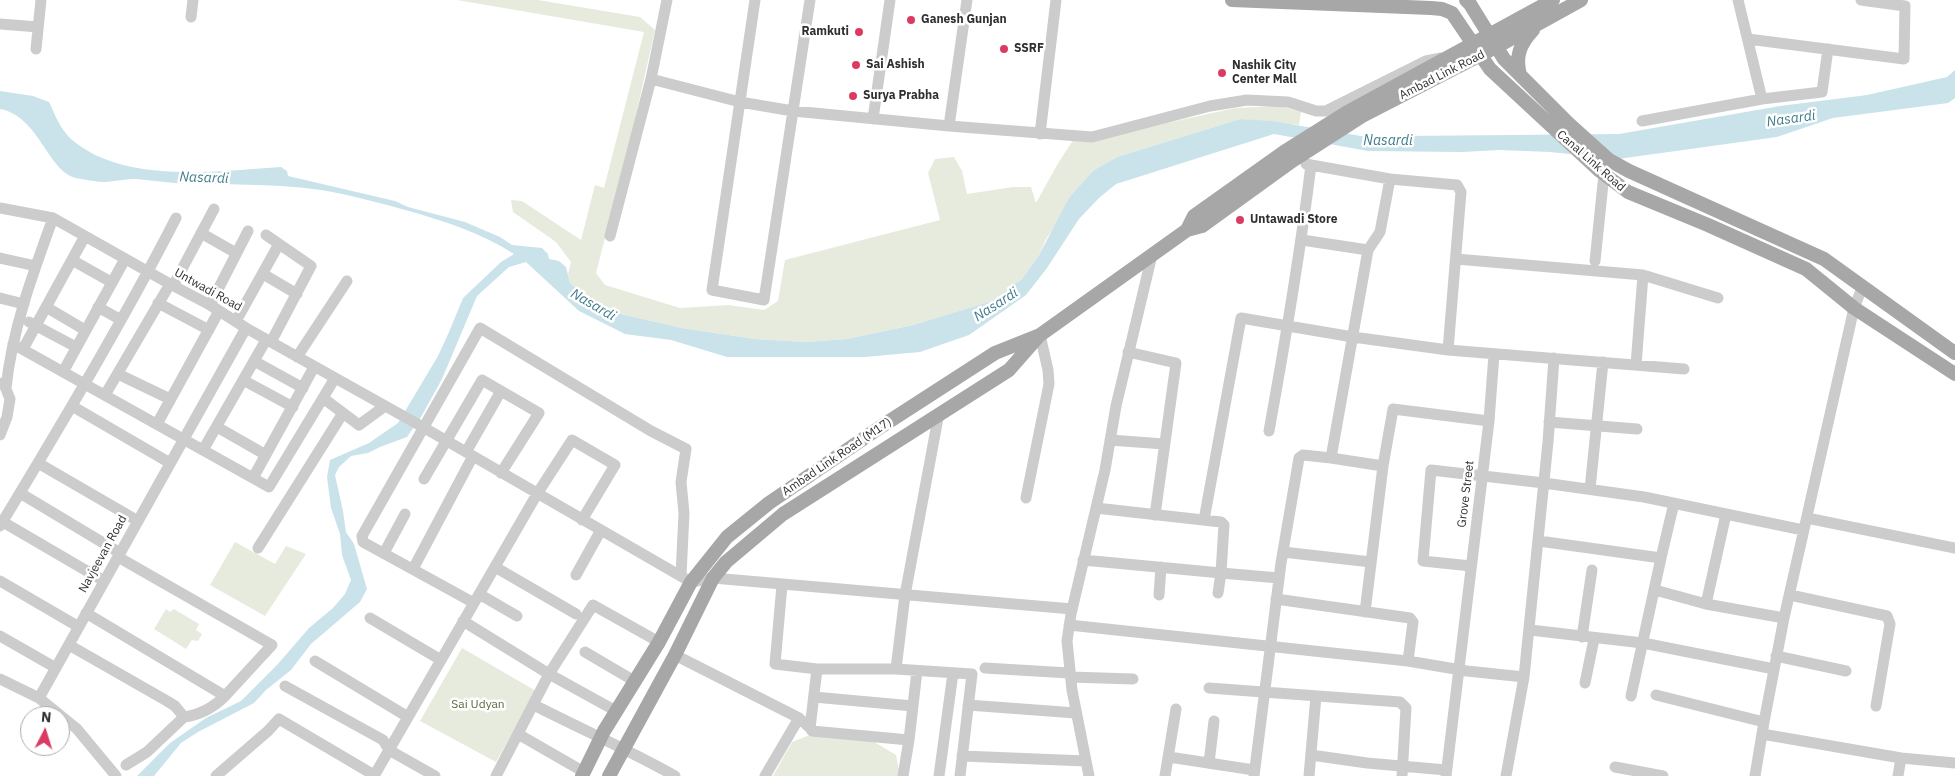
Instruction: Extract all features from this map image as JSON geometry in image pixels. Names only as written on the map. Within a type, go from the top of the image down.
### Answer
[{"type":"main road","name":"Canal Link Road","points":[[1232,0],[1436,8],[1447,11],[1456,17],[1476,50],[1498,77],[1604,174],[1628,192],[1806,269],[1854,308],[1955,374]]},
{"type":"main road","name":"Canal Link Road","points":[[1466,0],[1504,59],[1569,124],[1609,160],[1629,171],[1824,259],[1955,353]]},
{"type":"main road","name":"Ambad Link Road","points":[[1293,155],[1493,41],[1553,0]]},
{"type":"main road","name":"Ambad Link Road","points":[[1493,41],[1539,24],[1581,0]]},
{"type":"main road","points":[[1520,75],[1517,58],[1521,47],[1526,37],[1539,24]]},
{"type":"main road","name":"Ambad Link Road","points":[[1293,155],[1346,113],[1417,70],[1448,57],[1476,50]]},
{"type":"main road","name":"Ambad Link Road (M17)","points":[[583,774],[616,711],[636,682],[659,642],[686,579],[727,537],[769,503],[882,426],[995,353],[1040,335],[1187,230],[1194,216],[1293,155]]},
{"type":"main road","points":[[609,776],[675,655],[713,578],[726,562],[783,514],[1009,370],[1040,335]]},
{"type":"street","points":[[36,49],[41,0]]},
{"type":"street","points":[[191,17],[193,0]]},
{"type":"street","points":[[610,236],[651,78],[667,0]]},
{"type":"street","points":[[755,0],[712,290],[764,300],[810,0]]},
{"type":"street","points":[[872,119],[890,0]]},
{"type":"street","points":[[950,126],[967,0]]},
{"type":"street","points":[[1040,134],[1056,0]]},
{"type":"street","points":[[1738,0],[1762,99]]},
{"type":"street","points":[[1748,39],[1904,59],[1905,6],[1862,0]]},
{"type":"street","points":[[0,24],[38,27]]},
{"type":"street","points":[[1642,121],[1762,99],[1822,92],[1828,49]]},
{"type":"street","points":[[651,78],[740,102],[793,111],[1040,134],[1092,137],[1210,106],[1247,100],[1288,102],[1316,111],[1323,111],[1417,70]]},
{"type":"street","points":[[1293,155],[1311,165],[1390,179],[1457,185],[1460,187],[1448,350]]},
{"type":"street","points":[[1269,431],[1302,240],[1311,165]]},
{"type":"street","points":[[1595,261],[1604,174]]},
{"type":"street","points":[[1331,458],[1368,250],[1380,232],[1390,179]]},
{"type":"street","name":"Untwadi Road","points":[[0,208],[53,218],[215,308],[246,328],[686,579]]},
{"type":"street","points":[[105,395],[214,209]]},
{"type":"street","points":[[18,346],[20,319],[24,304],[53,218]]},
{"type":"street","points":[[104,581],[1,524],[85,384],[176,218]]},
{"type":"street","points":[[156,424],[209,330],[215,308],[236,254],[248,231]]},
{"type":"street","points":[[201,234],[236,254]]},
{"type":"street","points":[[203,450],[312,266],[266,235]]},
{"type":"street","points":[[0,435],[7,417],[10,399],[3,386],[8,364],[18,346],[36,326],[85,236]]},
{"type":"street","points":[[1302,240],[1368,250]]},
{"type":"street","points":[[236,321],[279,244]]},
{"type":"street","points":[[1089,776],[1076,713],[1067,641],[1072,609],[1096,508],[1128,352],[1152,255]]},
{"type":"street","points":[[0,258],[36,266]]},
{"type":"street","points":[[63,372],[125,259]]},
{"type":"street","points":[[1456,259],[1643,275],[1718,298]]},
{"type":"street","points":[[72,260],[112,282]]},
{"type":"street","points":[[263,274],[296,294]]},
{"type":"street","points":[[1636,365],[1643,275]]},
{"type":"street","points":[[297,357],[347,281]]},
{"type":"street","points":[[1755,776],[1776,656],[1803,530],[1854,308],[1862,288]]},
{"type":"street","points":[[0,298],[24,304]]},
{"type":"street","points":[[158,303],[209,330]]},
{"type":"street","points":[[46,307],[86,330]]},
{"type":"street","points":[[98,307],[121,320]]},
{"type":"street","points":[[1204,520],[1240,319],[1243,318],[1353,337],[1448,350],[1684,368]]},
{"type":"street","points":[[20,319],[76,347]]},
{"type":"street","name":"Navjeevan Road","points":[[39,698],[246,328]]},
{"type":"street","points":[[517,616],[413,569],[363,542],[362,536],[422,427],[480,328],[651,431],[686,449],[680,482],[684,513],[686,579],[713,578],[1072,609]]},
{"type":"street","points":[[1026,498],[1049,384],[1048,370],[1040,335]]},
{"type":"street","points":[[18,346],[269,487],[335,378]]},
{"type":"street","points":[[1128,352],[1176,363],[1155,515]]},
{"type":"street","name":"Grove Street","points":[[1446,773],[1482,476],[1494,354]]},
{"type":"street","points":[[1506,776],[1524,678],[1530,630],[1554,358]]},
{"type":"street","points":[[254,361],[303,388]]},
{"type":"street","points":[[1590,489],[1603,362]]},
{"type":"street","points":[[253,478],[314,367]]},
{"type":"street","points":[[118,374],[170,399]]},
{"type":"street","points":[[243,380],[293,407]]},
{"type":"street","points":[[424,479],[482,380],[539,413],[501,473]]},
{"type":"street","points":[[413,569],[500,391]]},
{"type":"street","points":[[323,398],[359,425],[385,406]]},
{"type":"street","points":[[72,406],[170,463]]},
{"type":"street","points":[[1365,612],[1392,409],[1488,421]]},
{"type":"street","points":[[896,669],[905,595],[939,413]]},
{"type":"street","points":[[258,548],[343,414]]},
{"type":"street","points":[[1549,422],[1637,430]]},
{"type":"street","points":[[216,427],[266,455]]},
{"type":"street","points":[[216,776],[268,731],[279,719],[374,776],[537,494],[572,440],[615,465],[582,520]]},
{"type":"street","points":[[1110,440],[1164,444]]},
{"type":"street","points":[[1169,757],[1254,773],[1279,578],[1300,455],[1383,466]]},
{"type":"street","points":[[38,463],[138,521]]},
{"type":"street","points":[[1471,566],[1423,561],[1431,470],[1590,489],[1674,503],[1803,530]]},
{"type":"street","points":[[20,493],[119,555],[272,645],[217,703],[193,716],[184,717],[147,752],[126,765]]},
{"type":"street","points":[[1631,696],[1674,503]]},
{"type":"street","points":[[1096,508],[1221,522],[1224,525],[1218,593]]},
{"type":"street","points":[[384,553],[405,514]]},
{"type":"street","points":[[1706,604],[1726,514]]},
{"type":"street","points":[[1807,518],[1955,548]]},
{"type":"street","points":[[576,575],[601,530]]},
{"type":"street","points":[[1539,541],[1662,558]]},
{"type":"street","points":[[1283,552],[1371,562]]},
{"type":"street","points":[[1084,560],[1279,578]]},
{"type":"street","points":[[495,567],[576,614]]},
{"type":"street","points":[[1159,595],[1162,567]]},
{"type":"street","points":[[1582,637],[1592,570]]},
{"type":"street","points":[[0,581],[79,627]]},
{"type":"street","points":[[782,585],[775,664],[817,669],[896,669],[972,674],[960,776]]},
{"type":"street","points":[[1655,590],[1706,604],[1784,618]]},
{"type":"street","points":[[1790,595],[1887,616],[1890,624],[1876,706]]},
{"type":"street","points":[[1276,599],[1412,619],[1408,661]]},
{"type":"street","points":[[496,776],[549,674],[593,605],[659,642]]},
{"type":"street","points":[[86,613],[225,696]]},
{"type":"street","points":[[370,618],[441,660]]},
{"type":"street","points":[[463,621],[549,674],[616,711]]},
{"type":"street","points":[[1069,625],[1408,661],[1524,678]]},
{"type":"street","points":[[1530,630],[1594,639],[1643,643],[1774,669]]},
{"type":"street","points":[[0,636],[56,668]]},
{"type":"street","points":[[1586,682],[1594,639]]},
{"type":"street","points":[[69,645],[175,706],[184,717]]},
{"type":"street","points":[[585,652],[636,682]]},
{"type":"street","points":[[675,655],[799,718],[812,731],[909,740]]},
{"type":"street","points":[[1776,656],[1846,671]]},
{"type":"street","points":[[315,661],[408,717]]},
{"type":"street","points":[[985,668],[1133,679]]},
{"type":"street","points":[[810,728],[817,669]]},
{"type":"street","points":[[903,776],[917,671]]},
{"type":"street","points":[[939,776],[953,673]]},
{"type":"street","points":[[0,679],[39,698],[77,729],[116,776]]},
{"type":"street","points":[[285,686],[383,740],[389,750],[436,776]]},
{"type":"street","points":[[1209,688],[1400,702],[1406,708],[1402,771]]},
{"type":"street","points":[[1656,695],[1764,722]]},
{"type":"street","points":[[1309,776],[1316,696]]},
{"type":"street","points":[[814,697],[913,706]]},
{"type":"street","points":[[968,705],[1076,713]]},
{"type":"street","points":[[534,706],[601,739],[625,748],[675,776]]},
{"type":"street","points":[[1165,776],[1176,709]]},
{"type":"street","points":[[765,776],[799,718]]},
{"type":"street","points":[[1208,763],[1214,721]]},
{"type":"street","points":[[518,734],[583,774]]},
{"type":"street","points":[[1762,734],[1901,758],[1955,763]]},
{"type":"street","points":[[1311,755],[1402,771],[1446,773]]},
{"type":"street","points":[[962,756],[1086,761]]},
{"type":"street","points":[[1898,776],[1901,758]]},
{"type":"street","points":[[1614,767],[1662,776]]},
{"type":"green space","points":[[457,0],[538,0],[640,17],[655,30],[631,137],[596,273],[605,285],[680,308],[728,305],[764,310],[778,301],[785,260],[940,220],[928,173],[935,159],[954,157],[962,171],[967,194],[1013,187],[1031,187],[1036,203],[1073,140],[1103,137],[1235,108],[1279,106],[1301,112],[1299,125],[1240,119],[1117,157],[1094,170],[1046,239],[1039,255],[1022,279],[992,301],[913,325],[847,339],[806,342],[755,339],[682,328],[608,311],[570,283],[568,274],[571,262],[556,242],[513,212],[511,200],[522,201],[581,240],[595,185],[604,188],[644,32]]},
{"type":"green space","points":[[235,542],[275,564],[286,546],[306,554],[265,616],[210,585]]},
{"type":"green space","points":[[166,609],[170,612],[174,609],[199,624],[196,630],[202,634],[198,641],[192,640],[186,649],[154,629]]},
{"type":"green space","name":"Sai Udyan","points":[[462,648],[536,691],[496,762],[420,721]]},
{"type":"green space","points":[[810,735],[866,737],[896,755],[900,776],[773,776],[792,742]]},
{"type":"water","name":"Nasardi","points":[[1955,70],[1955,98],[1948,103],[1833,118],[1777,137],[1618,159],[1550,152],[1499,150],[1462,152],[1368,151],[1274,134],[1116,184],[1099,198],[1079,219],[1047,268],[1026,295],[969,335],[920,352],[865,357],[727,357],[671,340],[625,334],[579,311],[526,262],[509,267],[477,296],[442,379],[421,417],[407,437],[368,453],[351,456],[339,467],[335,475],[346,532],[354,544],[367,589],[360,602],[311,644],[291,670],[266,690],[254,703],[181,743],[154,776],[137,776],[170,743],[206,718],[241,701],[277,665],[309,628],[333,608],[345,594],[351,580],[342,555],[340,534],[331,508],[327,477],[330,460],[369,443],[398,423],[438,356],[463,298],[501,262],[514,254],[477,234],[436,219],[365,199],[321,190],[266,185],[174,183],[136,179],[103,182],[76,178],[66,174],[58,166],[34,132],[24,122],[13,114],[0,109],[0,91],[33,96],[49,102],[61,126],[70,138],[91,153],[116,163],[143,169],[171,172],[228,171],[281,167],[287,171],[288,176],[395,201],[408,207],[465,222],[500,237],[512,245],[542,248],[548,254],[549,259],[559,261],[566,267],[570,283],[608,311],[682,328],[755,339],[806,342],[847,339],[913,325],[992,301],[1022,279],[1039,255],[1069,198],[1094,170],[1117,157],[1240,119],[1272,121],[1373,138],[1402,136],[1619,134],[1780,106],[1867,95],[1947,77]]},
{"type":"place","name":"Ganesh Gunjan","points":[[911,20]]},
{"type":"place","name":"Ramkuti","points":[[859,32]]},
{"type":"place","name":"SSRF","points":[[1004,49]]},
{"type":"place","name":"Sai Ashish","points":[[856,65]]},
{"type":"place","name":"Nashik City Center Mall","points":[[1222,73]]},
{"type":"place","name":"Surya Prabha","points":[[853,96]]},
{"type":"place","name":"Untawadi Store","points":[[1240,220]]}]
